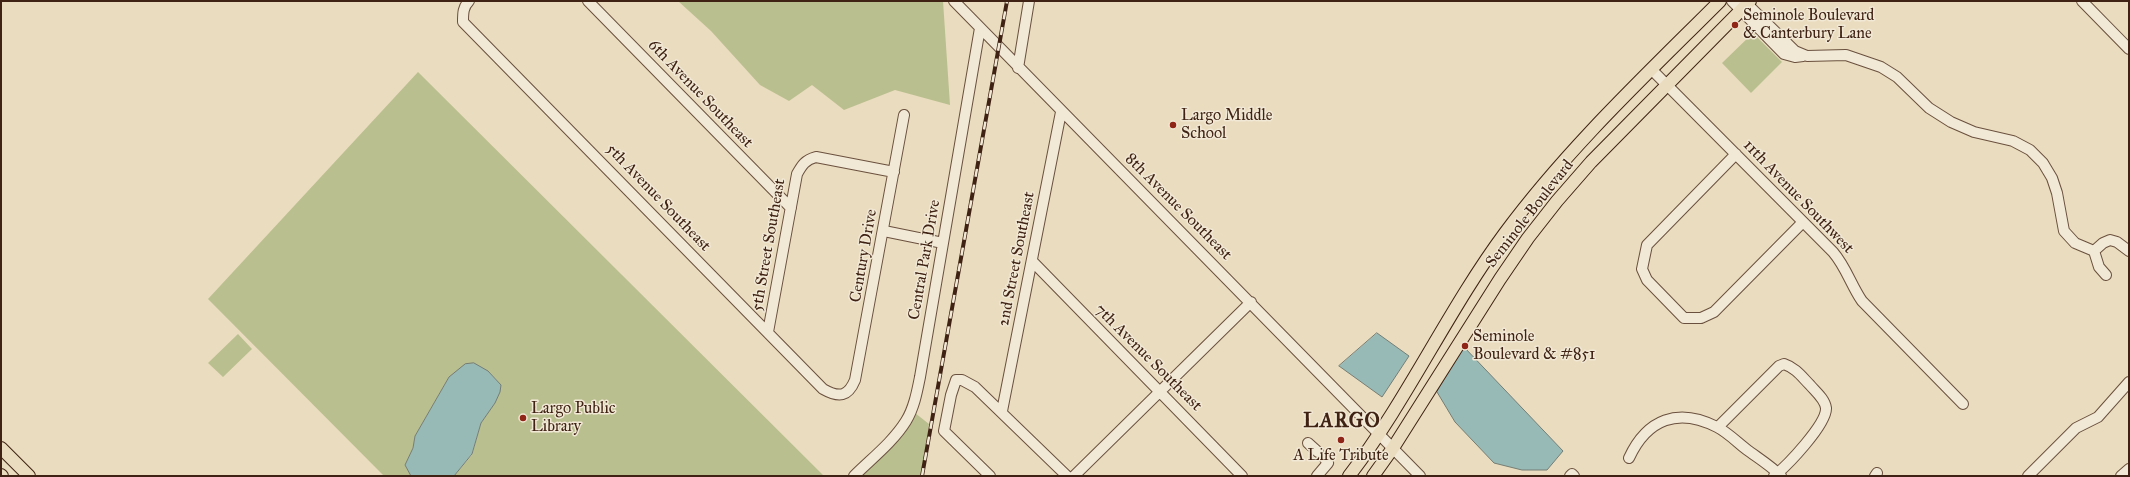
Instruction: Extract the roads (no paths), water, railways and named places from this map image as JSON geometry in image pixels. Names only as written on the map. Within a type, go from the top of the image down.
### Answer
[{"type":"main road","name":"Seminole Boulevard","points":[[1349,476],[1380,435],[1472,283],[1505,233],[1573,151],[1720,1]]},
{"type":"main road","name":"Seminole Boulevard","points":[[1373,476],[1393,448],[1528,238],[1591,162],[1745,4]]},
{"type":"main road","points":[[1,448],[28,476]]},
{"type":"street","name":"5th Avenue Southeast","points":[[469,1],[465,5],[462,13],[464,22],[824,389],[832,394],[841,395]]},
{"type":"street","name":"6th Avenue Southeast","points":[[588,1],[791,208]]},
{"type":"street","name":"8th Avenue Southeast","points":[[954,1],[1018,68],[1251,302],[1420,476]]},
{"type":"street","points":[[1018,68],[1029,1]]},
{"type":"street","points":[[1732,1],[1745,4],[1784,54],[1795,57],[1846,55],[1881,67],[1897,77],[1929,108],[1951,122],[1974,132],[2013,141],[2030,150],[2043,163],[2052,178],[2057,192],[2064,231],[2075,244],[2094,251]]},
{"type":"street","points":[[2082,1],[2129,49]]},
{"type":"street","name":"Central Park Drive","points":[[854,476],[906,422],[913,404],[920,377],[980,28]]},
{"type":"street","name":"11th Avenue Southwest","points":[[1652,70],[1843,264],[1852,286],[1862,301],[1963,404]]},
{"type":"street","name":"2nd Street Southeast","points":[[1002,411],[1062,112]]},
{"type":"street","name":"Century Drive","points":[[841,395],[851,389],[855,380],[884,232],[904,115]]},
{"type":"street","points":[[1736,154],[1647,245],[1642,269],[1647,280],[1684,318],[1701,318],[1714,312],[1803,222]]},
{"type":"street","name":"5th Street Southeast","points":[[768,332],[797,174],[802,164],[809,159],[816,157],[894,172]]},
{"type":"street","points":[[884,232],[943,243]]},
{"type":"street","points":[[2094,251],[2102,243],[2110,240],[2117,242],[2129,251]]},
{"type":"street","points":[[2094,251],[2099,267],[2106,276]]},
{"type":"street","name":"7th Avenue Southeast","points":[[1032,261],[1242,476]]},
{"type":"street","points":[[1074,476],[1251,302]]},
{"type":"street","points":[[1629,458],[1635,446],[1655,426],[1669,418],[1697,419],[1718,427],[1778,475],[1810,439],[1823,419],[1826,408],[1823,399],[1796,370],[1784,364],[1779,366],[1718,427]]},
{"type":"street","points":[[990,476],[944,431],[951,395],[956,380],[962,380],[975,387],[1002,411],[1067,476]]},
{"type":"street","points":[[2028,476],[2076,428],[2098,417],[2129,382]]},
{"type":"street","points":[[1308,443],[1328,464],[1318,476]]},
{"type":"street","points":[[2121,476],[2129,469]]},
{"type":"street","points":[[1570,476],[1572,474],[1574,476]]},
{"type":"water","points":[[1377,333],[1409,356],[1382,397],[1339,366]]},
{"type":"water","points":[[1464,347],[1563,451],[1547,470],[1522,470],[1494,463],[1455,422],[1437,392]]},
{"type":"water","points":[[474,363],[488,371],[501,385],[500,392],[495,403],[481,423],[472,454],[454,476],[411,476],[405,465],[413,448],[415,436],[449,377],[465,364]]},
{"type":"railway","points":[[922,476],[1007,1]]},
{"type":"place","name":"Seminole Boulevard & Canterbury Lane","points":[[1735,25]]},
{"type":"place","name":"Largo Middle School","points":[[1173,125]]},
{"type":"place","name":"Seminole Boulevard & #851","points":[[1465,346]]},
{"type":"place","name":"Largo Public Library","points":[[523,418]]},
{"type":"place","name":"A Life Tribute","points":[[1341,440]]},
{"type":"district","name":"LARGO","points":[[1342,422]]}]
